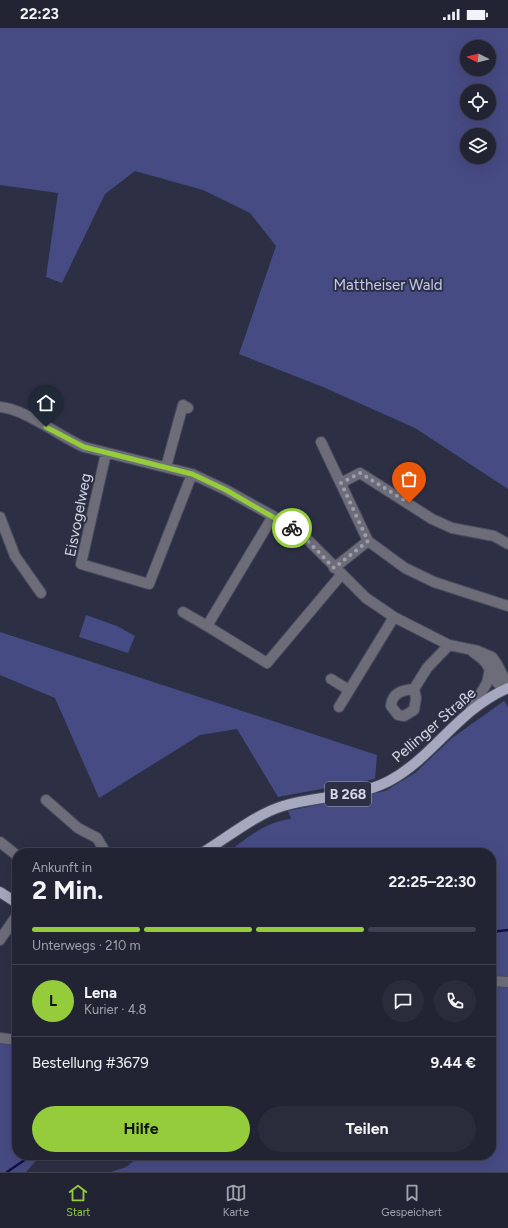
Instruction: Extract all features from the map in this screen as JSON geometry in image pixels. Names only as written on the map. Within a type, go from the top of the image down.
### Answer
[{"type":"main road","name":"Pellinger Straße","points":[[210,848],[276,808],[304,801],[368,790],[391,780],[414,764],[471,709],[487,698],[508,687]]},
{"type":"main road","points":[[0,892],[12,899]]},
{"type":"street","points":[[166,467],[183,405],[188,408]]},
{"type":"street","points":[[0,407],[24,414],[78,444],[106,453],[192,474],[226,490],[273,516],[301,534],[366,598],[394,617],[449,645],[478,651],[492,658],[497,664],[508,687],[502,687],[497,684],[490,670],[480,657],[469,650]]},
{"type":"street","points":[[321,442],[368,541],[405,568],[434,582],[508,606]]},
{"type":"street","name":"Eisvogelweg","points":[[106,453],[81,564],[148,584],[192,474]]},
{"type":"street","points":[[341,483],[360,473],[432,519],[452,528],[494,536],[508,544]]},
{"type":"street","points":[[206,626],[273,516]]},
{"type":"street","points":[[0,517],[16,556],[42,593]]},
{"type":"street","points":[[184,612],[267,663],[338,572],[368,541]]},
{"type":"street","points":[[339,707],[394,617]]},
{"type":"street","points":[[414,689],[427,668],[449,645]]},
{"type":"street","points":[[471,709],[487,683],[490,670]]},
{"type":"street","points":[[331,679],[349,690]]},
{"type":"street","points":[[46,800],[78,828],[97,838],[103,848]]},
{"type":"street","points":[[0,842],[12,852]]},
{"type":"street","points":[[0,940],[12,922]]},
{"type":"street","points":[[496,982],[508,982]]},
{"type":"street","points":[[0,1038],[12,1039]]},
{"type":"green space","name":"Mattheiser Wald","points":[[0,28],[508,28],[508,489],[415,428],[323,387],[239,354],[276,246],[250,213],[203,190],[135,171],[105,194],[62,283],[46,277],[58,193],[0,185]]},
{"type":"green space","points":[[86,615],[117,626],[135,636],[128,653],[79,637]]},
{"type":"green space","points":[[0,632],[377,755],[375,779],[278,797],[237,729],[200,735],[99,798],[55,698],[0,675]]},
{"type":"green space","points":[[504,701],[508,707],[508,1172],[111,1172],[126,1167],[135,1160],[496,1160],[496,848],[234,848],[265,827],[282,820],[291,819],[288,811],[385,791],[415,773],[452,738]]},
{"type":"green space","points":[[0,1039],[12,1043],[12,1160],[37,1160],[26,1172],[0,1172]]},
{"type":"waterway","points":[[496,931],[508,930]]},
{"type":"waterway","points":[[7,1172],[25,1160]]},
{"type":"way so far","points":[[292,528],[301,534],[334,568],[368,541],[341,483],[360,473],[409,503]]},
{"type":"route","points":[[46,427],[68,440],[84,447],[192,474],[226,490],[292,528]]}]
